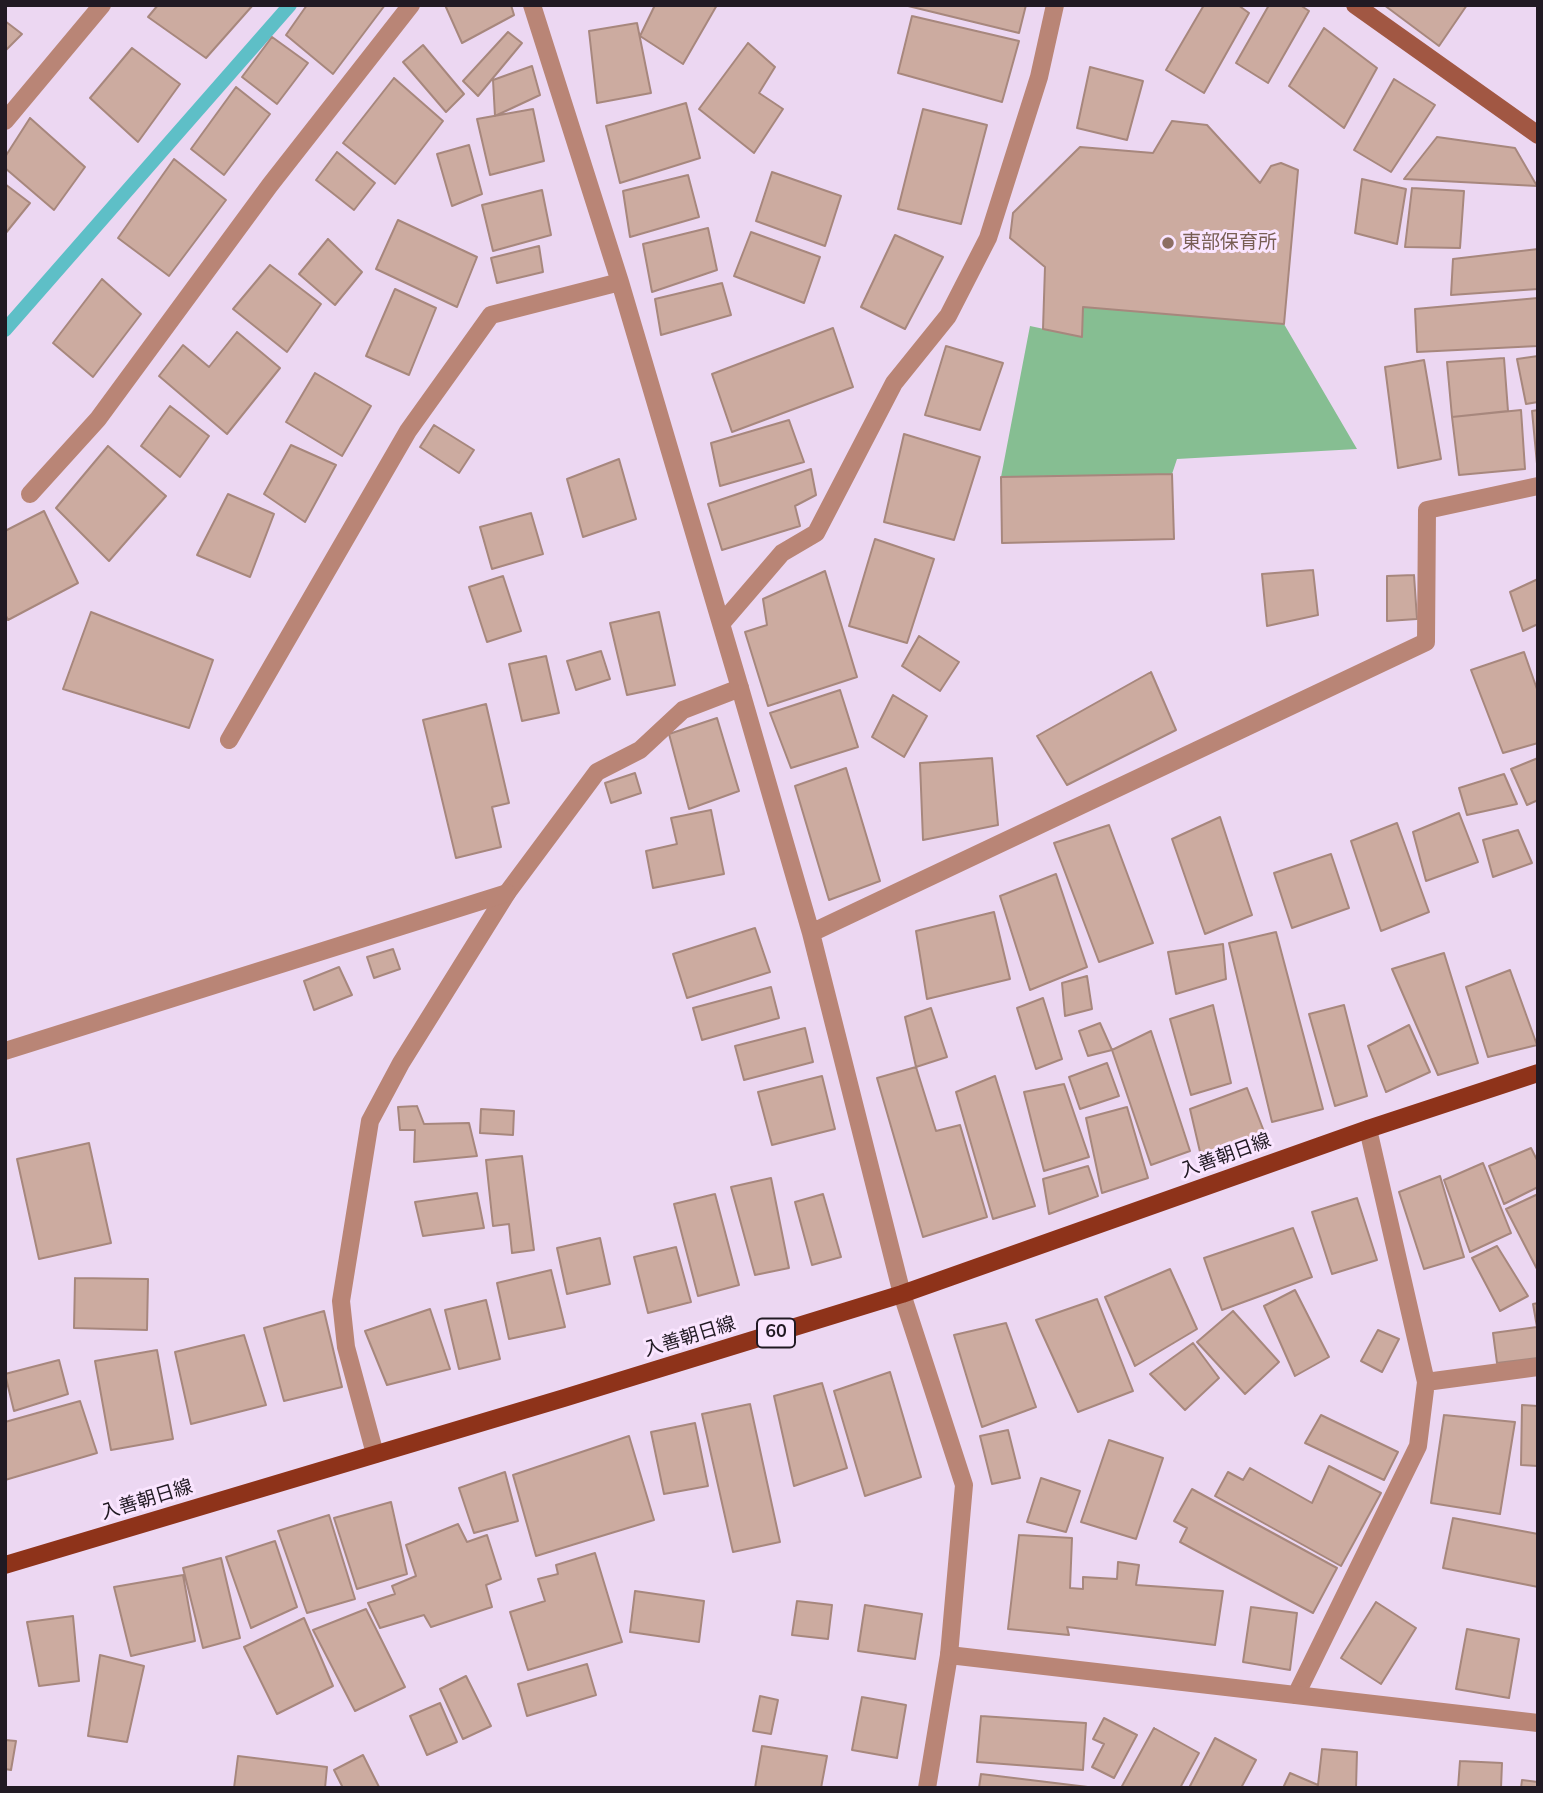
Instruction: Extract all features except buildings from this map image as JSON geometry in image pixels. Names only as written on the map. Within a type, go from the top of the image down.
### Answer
[{"type":"main road","points":[[1355,5],[1538,135]]},
{"type":"main road","name":"入善朝日線","points":[[5,1565],[902,1294],[1368,1129],[1538,1073]]},
{"type":"street","points":[[5,121],[103,5]]},
{"type":"street","points":[[30,494],[98,419],[270,186],[411,5]]},
{"type":"street","points":[[532,5],[620,282],[740,688],[811,933],[902,1294],[964,1485],[949,1655],[927,1788]]},
{"type":"street","points":[[721,624],[782,553],[816,533],[894,383],[948,316],[988,239],[1039,77],[1055,5]]},
{"type":"street","points":[[229,740],[408,431],[491,315],[620,282]]},
{"type":"street","points":[[811,933],[1426,642],[1427,510],[1538,486]]},
{"type":"street","points":[[376,1454],[346,1347],[341,1301],[370,1121],[401,1063],[507,893],[597,772],[640,750],[683,710],[740,688]]},
{"type":"street","points":[[5,1051],[507,893]]},
{"type":"street","points":[[1296,1695],[1418,1446],[1426,1382],[1368,1129]]},
{"type":"street","points":[[1426,1382],[1538,1367]]},
{"type":"street","points":[[949,1655],[1538,1723]]},
{"type":"green space","points":[[1083,307],[1284,324],[1357,449],[1177,459],[1172,474],[1001,477],[1030,326],[1082,337]]},
{"type":"waterway","points":[[5,330],[290,5]]},
{"type":"place","name":"東部保育所","points":[[1168,243]]}]
